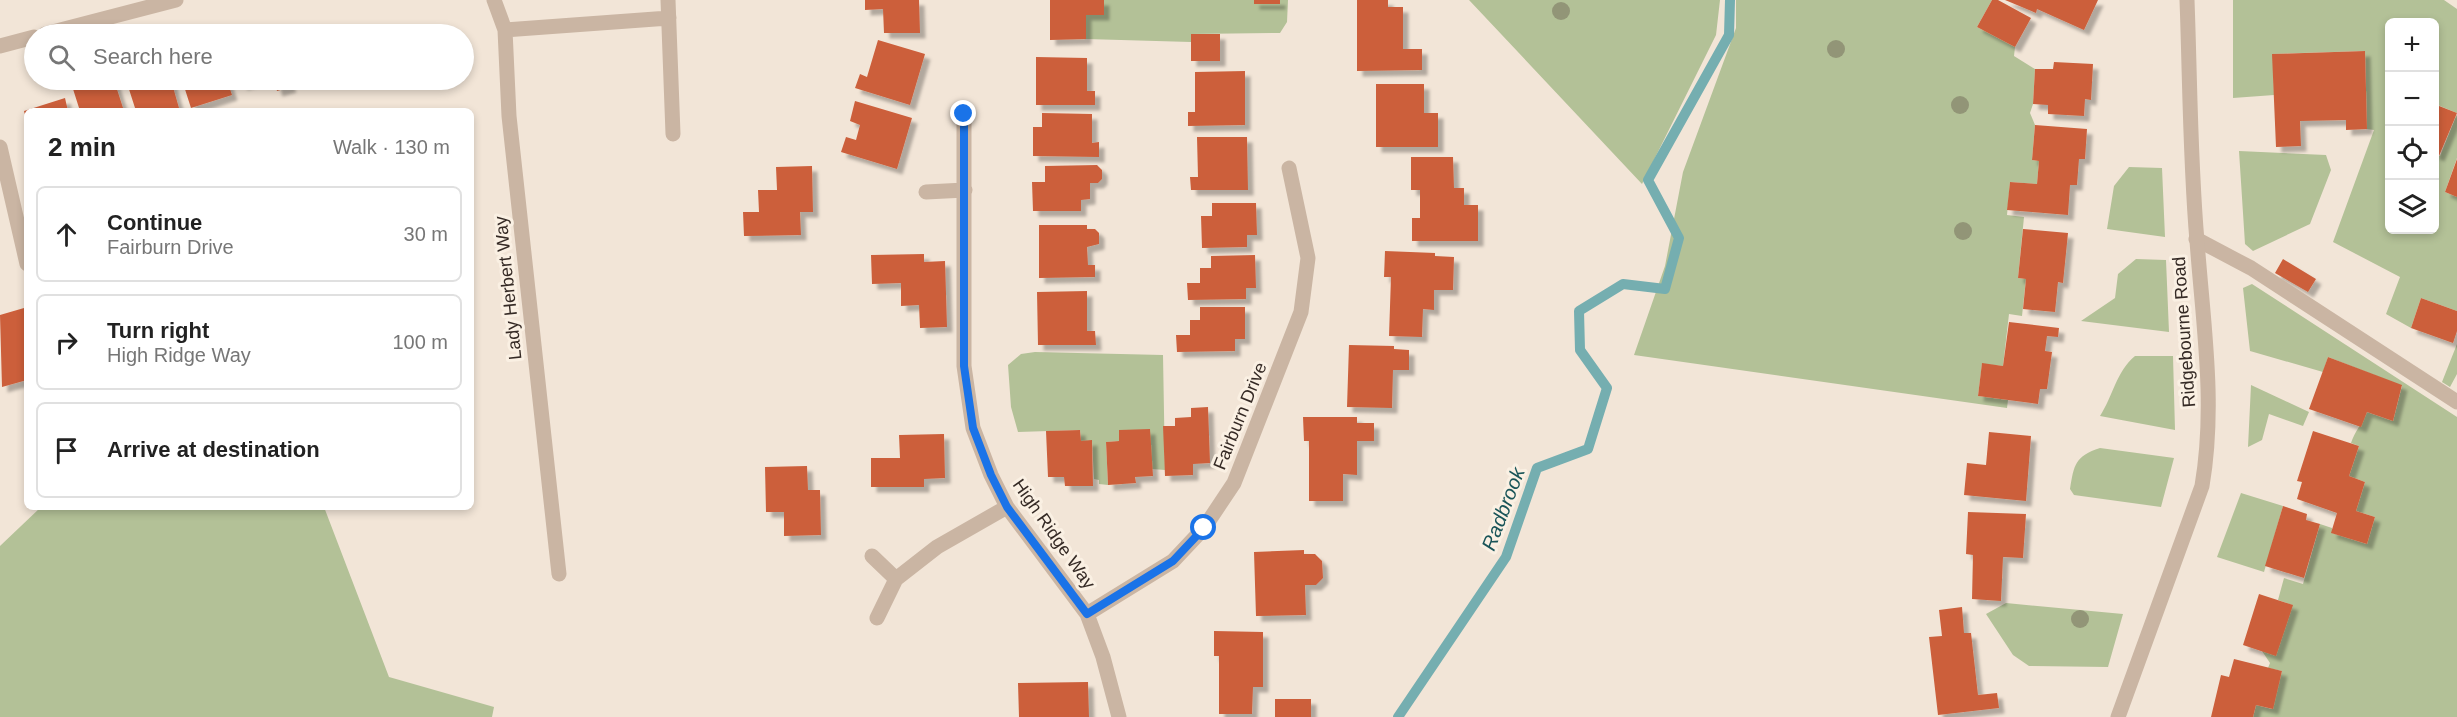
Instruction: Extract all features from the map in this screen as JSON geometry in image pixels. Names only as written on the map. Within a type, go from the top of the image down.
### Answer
[{"type":"street","points":[[84,24],[176,0]]},
{"type":"street","name":"Lady Herbert Way","points":[[494,0],[506,30],[509,116],[559,574]]},
{"type":"street","points":[[668,0],[673,134]]},
{"type":"street","name":"Ridgebourne Road","points":[[2118,717],[2204,474],[2208,451],[2210,389],[2196,239],[2187,0]]},
{"type":"street","points":[[506,30],[669,18]]},
{"type":"street","points":[[0,46],[24,40]]},
{"type":"street","name":"High Ridge Way","points":[[964,114],[966,376],[973,428],[991,475],[1007,507],[1087,614],[1103,657],[1119,717]]},
{"type":"street","points":[[0,147],[24,251]]},
{"type":"street","name":"Fairburn Drive","points":[[1087,614],[1173,561],[1204,528],[1234,483],[1301,312],[1308,258],[1288,168]]},
{"type":"street","points":[[926,192],[964,190]]},
{"type":"street","points":[[2196,239],[2251,268],[2457,402]]},
{"type":"street","points":[[877,618],[896,579],[937,547],[1007,507]]},
{"type":"street","points":[[872,556],[896,579]]},
{"type":"green space","points":[[1104,0],[1254,0],[1254,4],[1280,4],[1280,0],[1288,0],[1287,22],[1280,33],[1192,34],[1191,42],[1086,39],[1086,15],[1104,15]]},
{"type":"green space","points":[[1469,0],[1720,0],[1716,35],[1642,184]]},
{"type":"green space","points":[[1736,0],[1992,0],[1977,27],[2015,47],[2014,56],[2035,69],[2033,104],[2030,113],[2035,125],[2032,160],[2039,161],[2037,184],[2010,182],[2007,215],[2024,217],[2018,278],[2026,279],[2022,316],[2009,314],[2003,366],[1982,364],[1978,396],[2008,400],[2007,408],[1634,355],[1665,266],[1683,172],[1736,28]]},
{"type":"green space","points":[[2233,0],[2444,0],[2457,9],[2457,113],[2439,106],[2439,18],[2385,18],[2385,234],[2439,234],[2439,156],[2457,114],[2457,158],[2445,192],[2457,197],[2457,311],[2421,298],[2411,328],[2386,314],[2400,277],[2333,242],[2374,130],[2367,129],[2365,51],[2273,54],[2274,95],[2233,98]]},
{"type":"green space","points":[[2239,151],[2326,155],[2331,170],[2310,224],[2253,251],[2245,244]]},
{"type":"green space","points":[[2129,167],[2162,168],[2165,237],[2107,229],[2114,186]]},
{"type":"green space","points":[[2136,259],[2166,260],[2169,332],[2081,321],[2115,298],[2118,274]]},
{"type":"green space","points":[[2252,284],[2457,417],[2457,717],[2253,717],[2256,705],[2272,709],[2282,671],[2268,668],[2270,663],[2262,651],[2292,605],[2278,600],[2284,578],[2303,584],[2320,524],[2332,528],[2332,533],[2367,544],[2375,517],[2356,511],[2365,482],[2349,476],[2359,446],[2351,443],[2367,412],[2393,421],[2402,386],[2328,357],[2323,372],[2250,351],[2243,288]]},
{"type":"green space","points":[[2457,344],[2457,374],[2450,387],[2442,382]]},
{"type":"green space","points":[[1035,352],[1163,355],[1165,470],[1152,469],[1119,430],[1119,441],[1106,442],[1108,485],[1099,484],[1099,480],[1094,479],[1092,441],[1081,441],[1080,430],[1018,432],[1011,407],[1008,365],[1021,354]]},
{"type":"green space","points":[[2135,356],[2173,356],[2175,430],[2100,416],[2123,369]]},
{"type":"green space","points":[[2251,385],[2309,412],[2303,426],[2269,414],[2262,440],[2248,447]]},
{"type":"green space","points":[[2100,448],[2174,458],[2161,507],[2074,495],[2070,489],[2077,462],[2085,454]]},
{"type":"green space","points":[[2241,493],[2283,506],[2264,572],[2217,557]]},
{"type":"green space","points":[[38,510],[325,510],[389,677],[494,707],[492,717],[0,717],[0,546]]},
{"type":"green space","points":[[2006,603],[2123,614],[2108,667],[2029,666],[2013,655],[1986,614]]},
{"type":"building","points":[[865,0],[919,0],[920,33],[884,33],[883,9],[865,10]]},
{"type":"building","points":[[1050,0],[1104,0],[1104,15],[1086,15],[1086,39],[1050,40]]},
{"type":"building","points":[[1254,0],[1280,0],[1280,4],[1254,4]]},
{"type":"building","points":[[1357,0],[1388,0],[1388,7],[1403,7],[1403,49],[1422,49],[1422,70],[1357,71]]},
{"type":"building","points":[[1992,0],[1998,0],[2031,18],[2015,47],[1977,27]]},
{"type":"building","points":[[2005,0],[2098,0],[2084,30],[2037,9],[2036,13]]},
{"type":"building","points":[[1191,34],[1220,34],[1220,61],[1191,61]]},
{"type":"building","points":[[878,40],[925,54],[910,105],[855,88],[860,74],[867,77]]},
{"type":"building","points":[[2365,51],[2367,129],[2346,130],[2346,120],[2300,121],[2301,146],[2276,147],[2272,54]]},
{"type":"building","points":[[1036,57],[1087,58],[1087,91],[1095,91],[1095,105],[1036,105]]},
{"type":"building","points":[[2054,62],[2093,64],[2091,100],[2085,99],[2084,116],[2048,114],[2048,105],[2033,104],[2035,69],[2053,69]]},
{"type":"building","points":[[1245,71],[1245,125],[1188,126],[1188,112],[1195,112],[1195,72]]},
{"type":"building","points":[[1376,84],[1424,84],[1424,113],[1438,113],[1438,147],[1376,147]]},
{"type":"building","points":[[73,90],[117,90],[123,108],[79,108]]},
{"type":"building","points":[[129,90],[174,90],[179,108],[135,108]]},
{"type":"building","points":[[185,90],[230,90],[232,95],[191,108]]},
{"type":"building","points":[[65,98],[67,108],[33,108]]},
{"type":"building","points":[[855,101],[912,118],[897,169],[841,152],[846,137],[856,140],[860,125],[850,121]]},
{"type":"building","points":[[2439,106],[2457,113],[2439,156]]},
{"type":"building","points":[[1042,113],[1092,114],[1092,143],[1099,142],[1099,157],[1033,156],[1033,127],[1042,127]]},
{"type":"building","points":[[2035,125],[2087,129],[2085,159],[2079,159],[2077,185],[2070,185],[2068,215],[2007,210],[2010,182],[2037,184],[2039,161],[2032,160]]},
{"type":"building","points":[[1197,137],[1247,137],[1248,190],[1191,190],[1190,177],[1198,177]]},
{"type":"building","points":[[1411,157],[1453,157],[1454,188],[1464,188],[1464,205],[1478,205],[1478,241],[1412,241],[1412,218],[1420,218],[1420,190],[1411,190]]},
{"type":"building","points":[[2457,159],[2457,197],[2445,192]]},
{"type":"building","points":[[1097,165],[1102,170],[1102,179],[1098,183],[1090,183],[1090,199],[1081,200],[1081,211],[1033,211],[1032,182],[1045,182],[1045,166]]},
{"type":"building","points":[[812,166],[813,212],[800,212],[801,235],[744,236],[743,212],[759,212],[758,190],[777,190],[776,167]]},
{"type":"building","points":[[1212,203],[1256,203],[1257,235],[1247,235],[1247,247],[1202,248],[1201,216],[1212,216]]},
{"type":"building","points":[[1039,225],[1087,225],[1087,229],[1095,229],[1099,233],[1099,244],[1087,247],[1088,265],[1095,265],[1095,277],[1039,278]]},
{"type":"building","points":[[2023,229],[2068,233],[2063,283],[2058,282],[2055,312],[2023,309],[2026,279],[2018,278]]},
{"type":"building","points":[[1385,251],[1435,253],[1435,256],[1454,257],[1453,290],[1434,290],[1434,310],[1423,309],[1422,337],[1389,336],[1391,277],[1384,277]]},
{"type":"building","points":[[924,254],[924,262],[945,261],[947,327],[920,328],[919,305],[901,306],[901,283],[872,284],[871,255]]},
{"type":"building","points":[[1255,255],[1256,288],[1246,288],[1246,299],[1188,300],[1187,283],[1200,283],[1200,268],[1211,268],[1211,256]]},
{"type":"building","points":[[2283,259],[2316,279],[2308,292],[2275,273]]},
{"type":"building","points":[[1087,291],[1087,331],[1095,331],[1096,345],[1038,345],[1037,292]]},
{"type":"building","points":[[2421,298],[2457,311],[2457,331],[2453,343],[2411,328]]},
{"type":"building","points":[[1200,307],[1245,307],[1245,339],[1235,339],[1235,351],[1177,352],[1176,335],[1190,335],[1190,320],[1200,320]]},
{"type":"building","points":[[24,308],[24,381],[2,387],[0,315]]},
{"type":"building","points":[[2009,322],[2059,328],[2058,337],[2047,336],[2045,351],[2052,352],[2047,389],[2040,389],[2038,404],[1978,396],[1982,363],[2003,366]]},
{"type":"building","points":[[1349,345],[1394,346],[1394,349],[1409,350],[1409,370],[1393,370],[1392,408],[1347,407]]},
{"type":"building","points":[[2328,357],[2402,385],[2393,421],[2367,412],[2361,427],[2309,409]]},
{"type":"building","points":[[1208,407],[1210,463],[1193,464],[1193,475],[1165,476],[1163,426],[1175,426],[1175,418],[1191,417],[1191,408]]},
{"type":"building","points":[[1303,417],[1357,417],[1357,423],[1374,423],[1374,441],[1357,441],[1357,475],[1343,474],[1343,501],[1309,501],[1309,441],[1304,441]]},
{"type":"building","points":[[1150,429],[1153,476],[1135,477],[1136,483],[1108,485],[1106,442],[1119,441],[1119,430]]},
{"type":"building","points":[[1080,430],[1081,441],[1092,440],[1093,486],[1065,486],[1064,477],[1048,477],[1046,431]]},
{"type":"building","points":[[2313,431],[2359,446],[2349,476],[2365,482],[2356,511],[2375,517],[2367,544],[2331,533],[2337,513],[2297,499],[2302,482],[2297,481]]},
{"type":"building","points":[[1989,432],[2031,436],[2026,501],[1964,495],[1967,463],[1986,465]]},
{"type":"building","points":[[944,434],[945,478],[924,479],[924,487],[871,487],[871,458],[900,458],[899,435]]},
{"type":"building","points":[[807,466],[808,490],[820,490],[821,535],[784,536],[784,512],[766,512],[765,467]]},
{"type":"building","points":[[2283,506],[2307,514],[2306,520],[2320,524],[2304,578],[2265,566]]},
{"type":"building","points":[[1968,512],[2026,514],[2023,558],[2003,557],[2001,601],[1972,599],[1973,555],[1966,554]]},
{"type":"building","points":[[1304,550],[1304,554],[1315,554],[1322,561],[1323,578],[1316,585],[1305,585],[1306,615],[1256,616],[1254,552]]},
{"type":"building","points":[[2259,594],[2293,605],[2276,656],[2243,645]]},
{"type":"building","points":[[1962,607],[1964,633],[1971,633],[1978,695],[1997,693],[1999,708],[1938,715],[1929,637],[1942,636],[1939,610]]},
{"type":"building","points":[[1214,631],[1263,632],[1263,687],[1253,687],[1252,714],[1219,714],[1219,656],[1214,656]]},
{"type":"building","points":[[2234,659],[2282,671],[2273,709],[2256,705],[2253,717],[2211,717],[2221,675],[2229,677]]},
{"type":"building","points":[[1088,682],[1089,717],[1019,717],[1018,683]]},
{"type":"building","points":[[1275,699],[1311,699],[1311,717],[1275,717]]},
{"type":"waterway","name":"Radbrook","points":[[1398,717],[1506,557],[1537,468],[1588,449],[1607,388],[1580,350],[1579,311],[1623,284],[1665,289],[1679,238],[1648,180],[1729,35],[1730,0]]},
{"type":"route","points":[[964,114],[964,366],[973,428],[991,475],[1007,507],[1087,614],[1173,561],[1204,528]]}]
